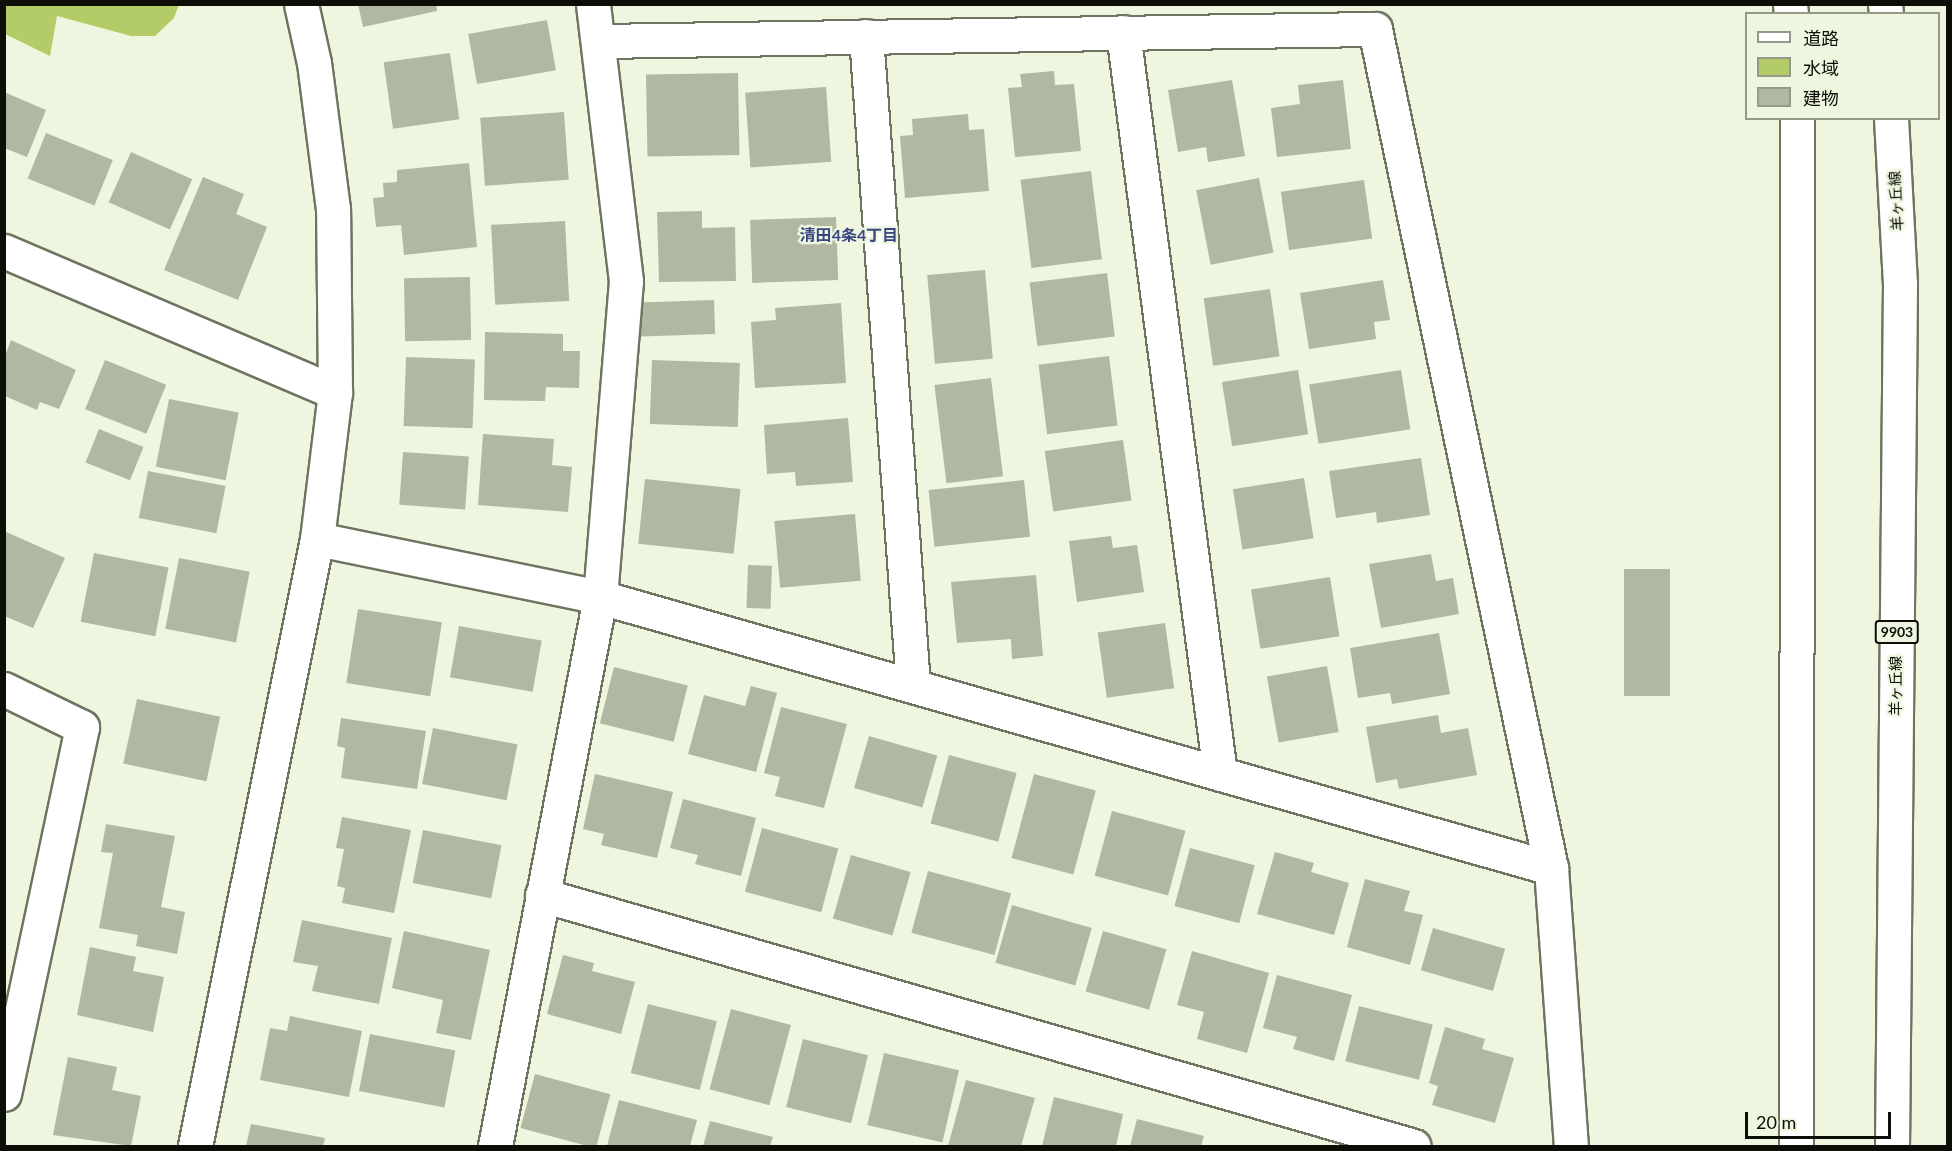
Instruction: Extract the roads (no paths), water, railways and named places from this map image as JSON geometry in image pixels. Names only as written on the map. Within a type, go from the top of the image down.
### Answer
[{"type":"street","points":[[195,1146],[317,539],[335,392],[333,209],[314,63],[301,4]]},
{"type":"street","points":[[495,1146],[600,597],[626,281],[593,4]]},
{"type":"street","points":[[599,41],[1375,29],[1551,868],[1571,1146]]},
{"type":"street","points":[[1123,32],[1220,774]]},
{"type":"street","points":[[866,36],[913,685]]},
{"type":"street","points":[[1796,1146],[1797,120]]},
{"type":"street","name":"羊ヶ丘線","points":[[1891,120],[1900,284],[1892,1146]]},
{"type":"street","points":[[4,251],[335,392]]},
{"type":"street","points":[[317,539],[600,597],[1551,868]]},
{"type":"street","points":[[4,689],[82,727],[9,1037],[4,1094]]},
{"type":"street","points":[[542,895],[1414,1146]]},
{"type":"water","points":[[4,5],[179,5],[174,18],[155,36],[131,36],[57,16],[50,56],[5,34]]},
{"type":"district","name":"清田4条4丁目","points":[[849,235]]}]
